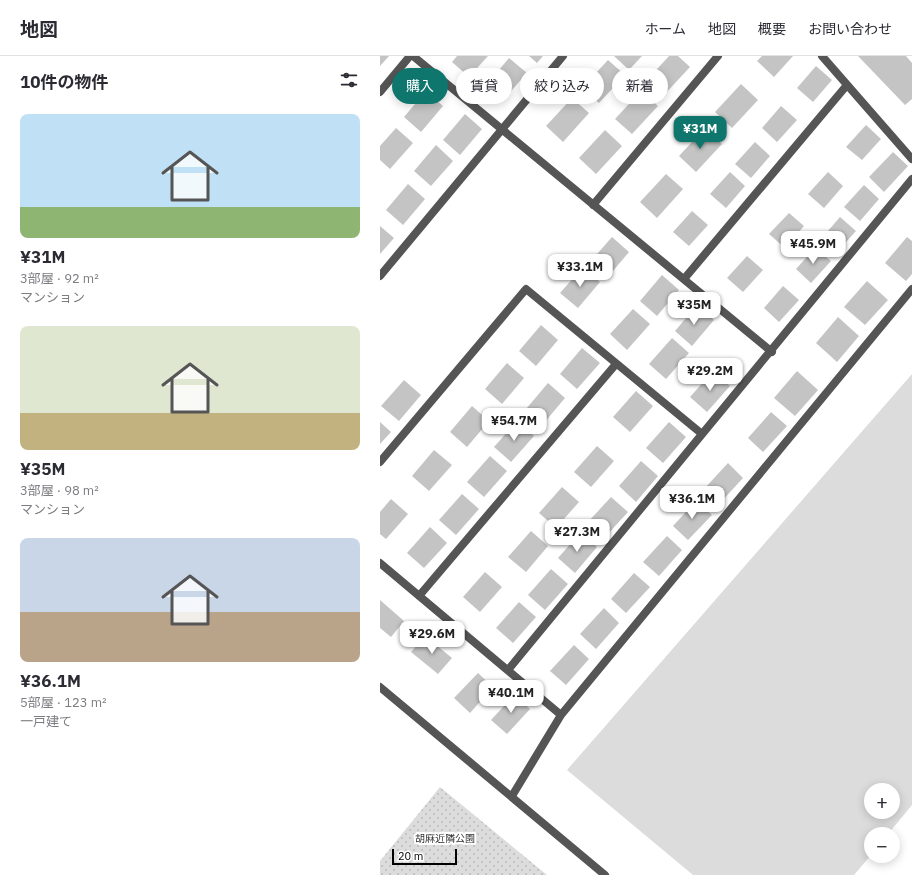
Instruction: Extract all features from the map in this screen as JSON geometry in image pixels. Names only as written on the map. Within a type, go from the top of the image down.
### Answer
[{"type":"street","points":[[380,92],[411,56],[502,129],[772,352]]},
{"type":"street","points":[[380,276],[562,56]]},
{"type":"street","points":[[593,204],[718,56]]},
{"type":"street","points":[[822,56],[912,159]]},
{"type":"street","points":[[684,279],[847,85]]},
{"type":"street","points":[[508,670],[702,434],[772,352],[912,179]]},
{"type":"street","points":[[512,796],[561,715],[912,288]]},
{"type":"street","points":[[380,462],[526,289],[702,434]]},
{"type":"street","points":[[419,596],[616,364]]},
{"type":"street","points":[[380,563],[561,715]]},
{"type":"street","points":[[380,688],[512,796],[605,875]]},
{"type":"green space","points":[[912,374],[912,805],[894,827],[864,827],[864,863],[854,875],[693,875],[567,770]]},
{"type":"green space","name":"胡麻近隣公園","points":[[440,787],[547,875],[380,875],[380,861]]},
{"type":"building","points":[[380,56],[389,56],[380,66]]},
{"type":"building","points":[[457,56],[488,56],[477,68],[459,68],[452,62]]},
{"type":"building","points":[[529,56],[543,56],[537,63]]},
{"type":"building","points":[[614,56],[642,56],[631,68],[627,68]]},
{"type":"building","points":[[669,56],[678,56],[690,67],[668,91],[668,68],[658,68]]},
{"type":"building","points":[[762,56],[793,56],[774,77],[757,61]]},
{"type":"building","points":[[858,56],[906,56],[912,63],[912,99],[905,105]]},
{"type":"building","points":[[509,58],[521,68],[520,81],[512,90],[512,68],[501,68]]},
{"type":"building","points":[[608,60],[617,68],[612,68],[612,89],[604,98],[604,68],[601,68]]},
{"type":"building","points":[[816,66],[832,80],[813,102],[797,88]]},
{"type":"building","points":[[741,84],[758,100],[732,128],[715,112]]},
{"type":"building","points":[[415,104],[441,104],[443,106],[421,132],[404,117]]},
{"type":"building","points":[[566,104],[579,104],[589,113],[563,142],[546,126]]},
{"type":"building","points":[[629,104],[656,104],[658,106],[632,134],[615,119]]},
{"type":"building","points":[[781,106],[797,120],[777,142],[762,128]]},
{"type":"building","points":[[465,114],[482,129],[460,155],[443,140]]},
{"type":"building","points":[[866,125],[881,139],[862,160],[846,147]]},
{"type":"building","points":[[396,128],[413,143],[390,169],[380,160],[380,146]]},
{"type":"building","points":[[705,128],[722,144],[696,172],[679,156]]},
{"type":"building","points":[[605,130],[622,146],[596,174],[579,158]]},
{"type":"building","points":[[755,142],[770,156],[751,178],[735,164]]},
{"type":"building","points":[[436,145],[453,161],[431,186],[414,171]]},
{"type":"building","points":[[893,152],[908,166],[884,192],[869,177]]},
{"type":"building","points":[[730,172],[745,186],[726,208],[710,194]]},
{"type":"building","points":[[828,172],[843,186],[824,208],[808,194]]},
{"type":"building","points":[[666,174],[683,189],[657,218],[640,202]]},
{"type":"building","points":[[408,184],[425,199],[403,225],[386,210]]},
{"type":"building","points":[[864,185],[879,199],[860,221],[844,207]]},
{"type":"building","points":[[692,211],[708,225],[689,246],[673,232]]},
{"type":"building","points":[[789,213],[804,226],[785,248],[769,234]]},
{"type":"building","points":[[840,217],[856,231],[836,253],[821,239]]},
{"type":"building","points":[[380,226],[394,238],[380,254]]},
{"type":"building","points":[[612,237],[629,252],[607,278],[590,262]]},
{"type":"building","points":[[907,237],[912,241],[912,274],[906,281],[885,263]]},
{"type":"building","points":[[815,248],[831,261],[811,283],[796,269]]},
{"type":"building","points":[[747,256],[763,270],[743,292],[727,278]]},
{"type":"building","points":[[583,267],[600,282],[578,308],[560,293]]},
{"type":"building","points":[[662,275],[679,290],[657,316],[640,301]]},
{"type":"building","points":[[867,281],[888,300],[865,325],[844,307]]},
{"type":"building","points":[[783,286],[799,300],[779,322],[764,308]]},
{"type":"building","points":[[697,305],[714,320],[692,346],[675,331]]},
{"type":"building","points":[[633,309],[650,324],[627,350],[610,334]]},
{"type":"building","points":[[838,317],[859,336],[837,362],[816,343]]},
{"type":"building","points":[[541,325],[558,340],[536,366],[519,351]]},
{"type":"building","points":[[672,338],[689,353],[666,379],[649,364]]},
{"type":"building","points":[[582,348],[600,363],[577,389],[560,374]]},
{"type":"building","points":[[507,363],[524,378],[502,404],[485,389]]},
{"type":"building","points":[[713,371],[730,386],[707,412],[690,397]]},
{"type":"building","points":[[797,371],[818,390],[795,416],[774,398]]},
{"type":"building","points":[[404,380],[421,395],[399,421],[381,406]]},
{"type":"building","points":[[548,383],[565,398],[543,424],[526,409]]},
{"type":"building","points":[[636,391],[653,406],[630,432],[613,417]]},
{"type":"building","points":[[472,406],[489,421],[467,447],[450,432]]},
{"type":"building","points":[[771,412],[787,426],[763,452],[748,438]]},
{"type":"building","points":[[517,421],[534,436],[511,462],[494,447]]},
{"type":"building","points":[[380,422],[391,432],[380,444]]},
{"type":"building","points":[[669,422],[686,437],[663,463],[646,448]]},
{"type":"building","points":[[597,446],[614,461],[591,487],[574,472]]},
{"type":"building","points":[[434,450],[452,465],[429,491],[412,476]]},
{"type":"building","points":[[490,456],[507,471],[484,497],[467,482]]},
{"type":"building","points":[[641,461],[658,476],[636,502],[619,486]]},
{"type":"building","points":[[728,463],[743,478],[720,503],[704,489]]},
{"type":"building","points":[[562,487],[579,502],[556,528],[539,513]]},
{"type":"building","points":[[462,494],[479,509],[456,535],[439,520]]},
{"type":"building","points":[[611,497],[628,512],[605,537],[588,522]]},
{"type":"building","points":[[391,499],[408,514],[386,539],[380,534],[380,512]]},
{"type":"building","points":[[696,501],[712,515],[688,540],[673,526]]},
{"type":"building","points":[[430,527],[447,543],[424,568],[407,553]]},
{"type":"building","points":[[531,531],[548,546],[526,572],[508,557]]},
{"type":"building","points":[[580,533],[597,547],[575,573],[558,558]]},
{"type":"building","points":[[667,536],[682,550],[659,576],[643,562]]},
{"type":"building","points":[[551,569],[568,584],[545,610],[528,595]]},
{"type":"building","points":[[485,572],[502,587],[480,612],[463,597]]},
{"type":"building","points":[[634,573],[650,587],[626,613],[611,599]]},
{"type":"building","points":[[380,600],[404,621],[391,637],[380,628]]},
{"type":"building","points":[[519,602],[536,617],[513,643],[496,628]]},
{"type":"building","points":[[604,608],[619,623],[596,649],[580,634]]},
{"type":"building","points":[[425,636],[452,658],[438,674],[411,652]]},
{"type":"building","points":[[574,645],[589,659],[566,685],[550,671]]},
{"type":"building","points":[[478,673],[493,687],[470,713],[454,698]]},
{"type":"building","points":[[515,694],[530,709],[507,734],[491,720]]}]
